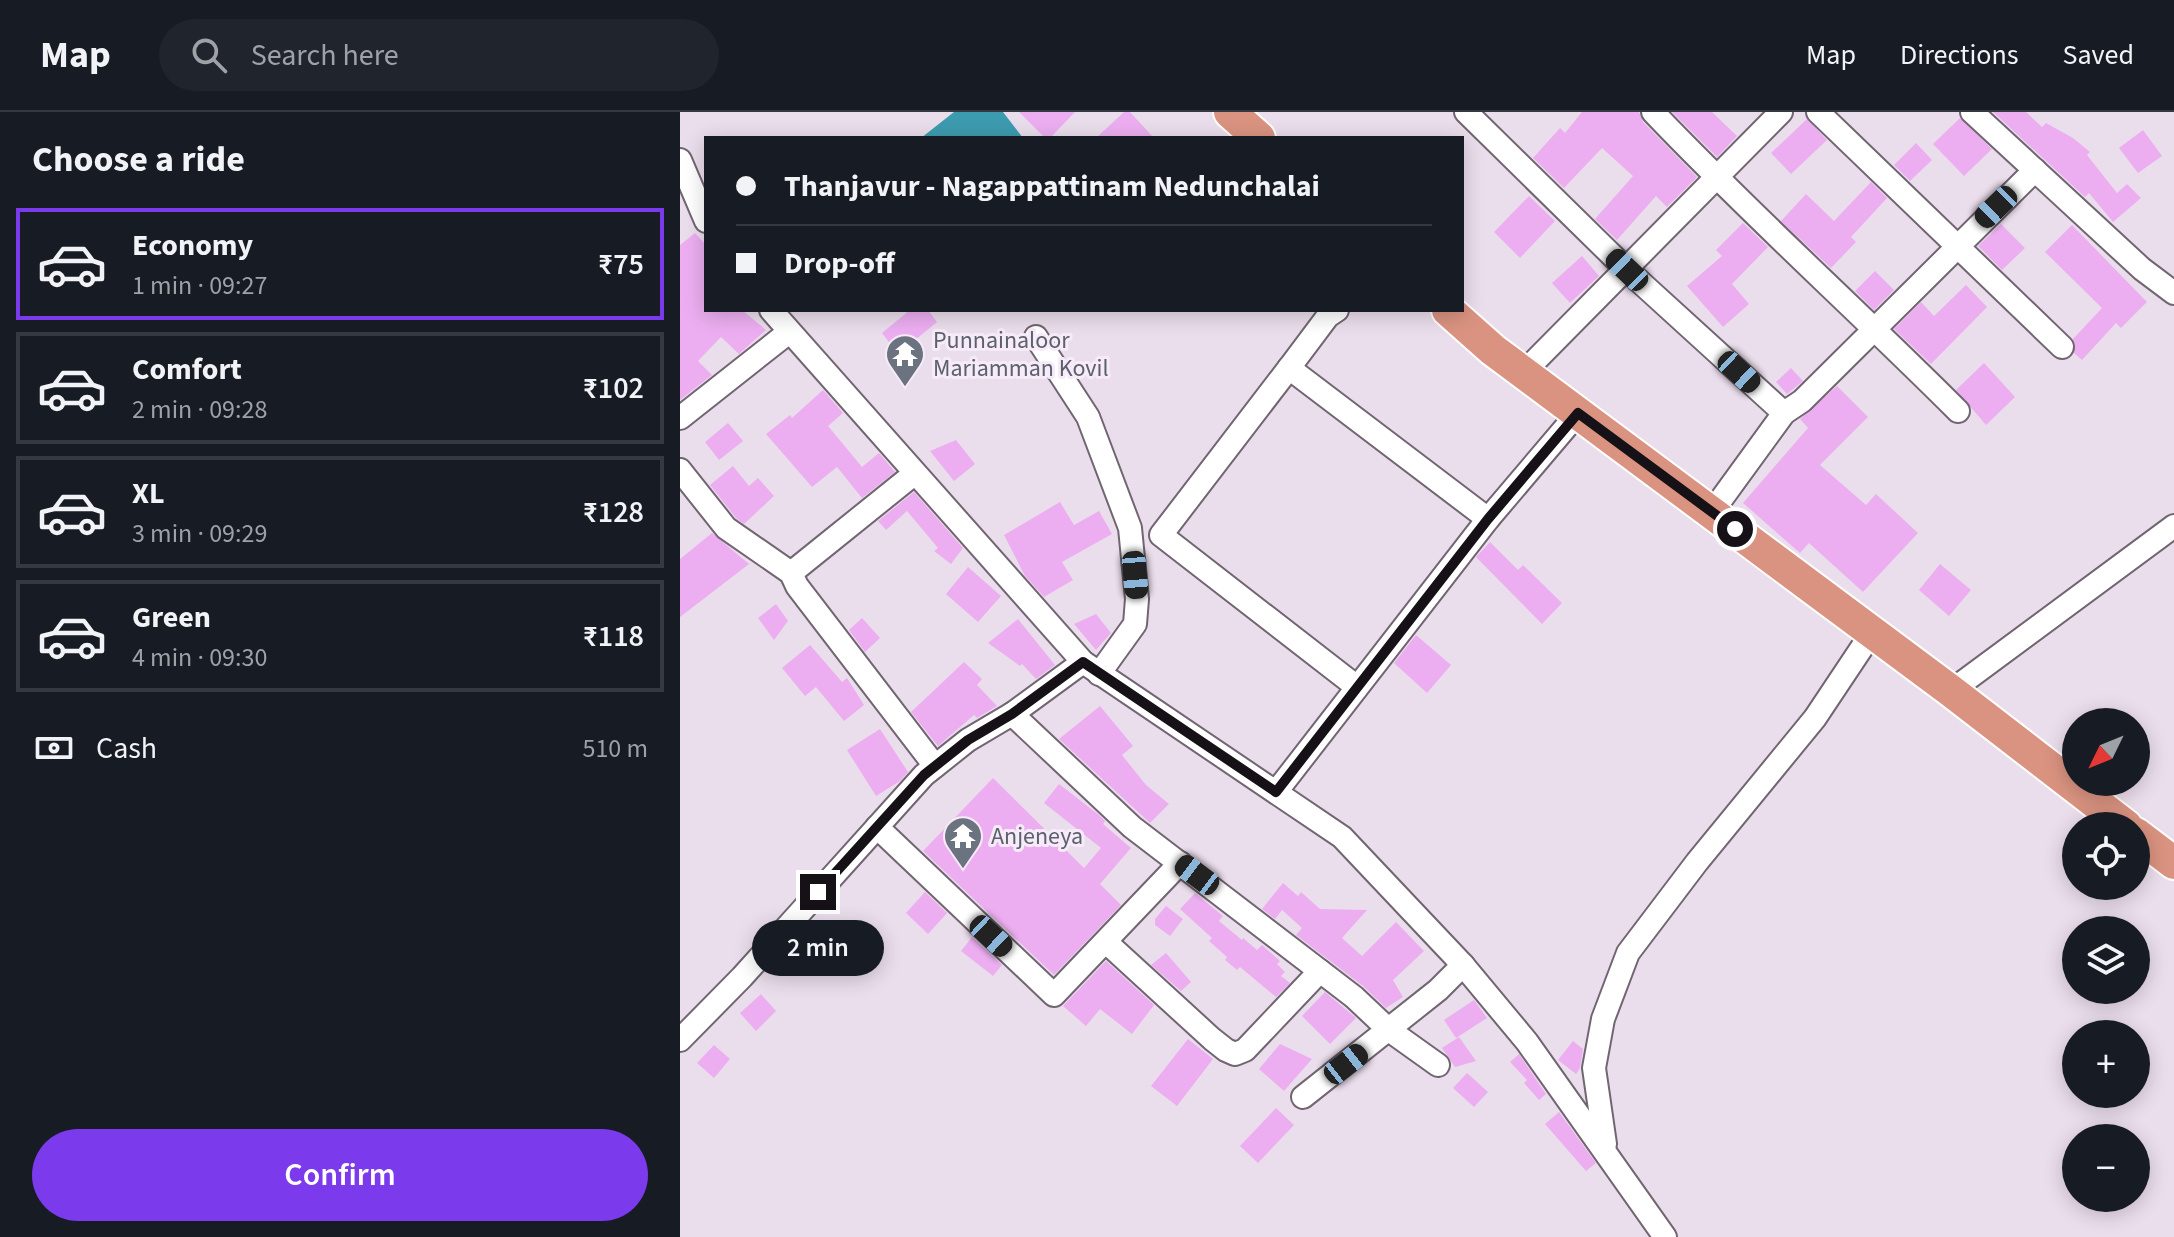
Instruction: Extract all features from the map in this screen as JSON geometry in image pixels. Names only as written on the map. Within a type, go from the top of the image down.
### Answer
[{"type":"highway","points":[[1230,112],[1257,136]]},
{"type":"highway","points":[[1450,312],[1523,373],[1951,691],[2108,812]]},
{"type":"highway","points":[[2150,845],[2174,863]]},
{"type":"street","points":[[1466,112],[1627,270],[1784,413]]},
{"type":"street","points":[[1653,112],[1716,178],[1958,411]]},
{"type":"street","points":[[1523,373],[1781,112]]},
{"type":"street","points":[[1818,112],[2062,347]]},
{"type":"street","points":[[1972,112],[2142,269],[2174,293]]},
{"type":"street","points":[[680,160],[704,216]]},
{"type":"street","points":[[1712,512],[1784,413],[1802,401],[1956,244],[2035,170]]},
{"type":"street","points":[[773,312],[914,474],[1091,668],[1342,837],[1463,965],[1527,1042],[1665,1237]]},
{"type":"street","points":[[1334,312],[1161,535],[1357,687]]},
{"type":"street","points":[[680,418],[789,332]]},
{"type":"street","points":[[680,1040],[742,977],[935,766],[968,740],[1091,668],[1135,624],[1137,599],[1130,528],[1088,417],[1036,337]]},
{"type":"street","points":[[1289,368],[1488,519]]},
{"type":"street","points":[[1276,792],[1488,519],[1578,413]]},
{"type":"street","points":[[680,470],[726,528],[791,573],[797,586],[935,766]]},
{"type":"street","points":[[791,573],[914,474]]},
{"type":"street","points":[[1951,691],[2174,526]]},
{"type":"street","points":[[1606,1152],[1594,1068],[1603,1019],[1628,953],[1697,862],[1815,718],[1871,634]]},
{"type":"street","points":[[1012,714],[1132,827],[1354,997],[1389,1030],[1438,1065]]},
{"type":"street","points":[[877,827],[1054,995],[1180,863]]},
{"type":"street","points":[[1106,942],[1212,1039],[1235,1054],[1245,1050],[1320,971]]},
{"type":"street","points":[[1303,1097],[1438,990],[1463,965]]},
{"type":"water","points":[[954,112],[1003,112],[1021,136],[924,136]]},
{"type":"building","points":[[1019,112],[1075,112],[1052,136],[1043,136]]},
{"type":"building","points":[[1124,112],[1130,112],[1152,136],[1098,136]]},
{"type":"building","points":[[1582,112],[1639,112],[1643,122],[1697,177],[1667,207],[1656,196],[1617,240],[1595,219],[1633,176],[1602,148],[1564,188],[1533,158],[1560,128],[1565,133]]},
{"type":"building","points":[[1672,112],[1712,112],[1737,136],[1717,157]]},
{"type":"building","points":[[1993,112],[2026,112],[2042,127],[2046,123],[2073,138],[2090,152],[2087,155],[2117,193],[2127,184],[2141,198],[2113,222],[2089,193],[2085,197]]},
{"type":"building","points":[[1960,118],[1992,149],[1964,176],[1933,144]]},
{"type":"building","points":[[1807,119],[1827,140],[1791,174],[1771,153]]},
{"type":"building","points":[[2143,130],[2162,156],[2138,173],[2119,148]]},
{"type":"building","points":[[1916,143],[1932,160],[1910,181],[1894,165]]},
{"type":"building","points":[[1871,182],[1887,198],[1851,237],[1856,242],[1831,268],[1781,221],[1806,194],[1834,221]]},
{"type":"building","points":[[1529,196],[1555,221],[1520,258],[1494,232]]},
{"type":"building","points":[[1743,223],[1768,247],[1732,284],[1749,304],[1723,327],[1687,286],[1722,256],[1716,250]]},
{"type":"building","points":[[2001,224],[2025,248],[2002,270],[1978,246]]},
{"type":"building","points":[[2072,225],[2147,302],[2121,328],[2116,323],[2082,360],[2074,353],[2073,339],[2102,308],[2045,252]]},
{"type":"building","points":[[695,233],[704,243],[704,312],[744,312],[766,330],[739,354],[721,337],[698,361],[712,375],[680,400],[680,245]]},
{"type":"building","points":[[1582,256],[1599,276],[1570,303],[1552,283]]},
{"type":"building","points":[[1875,271],[1894,290],[1874,310],[1855,291]]},
{"type":"building","points":[[1966,285],[1987,307],[1931,364],[1894,329],[1921,302],[1934,316]]},
{"type":"building","points":[[908,312],[930,312],[937,322],[898,354],[882,333]]},
{"type":"building","points":[[1984,363],[2015,397],[1986,425],[1956,390]]},
{"type":"building","points":[[1791,368],[1803,381],[1787,394],[1776,382]]},
{"type":"building","points":[[1837,386],[1868,417],[1820,465],[1866,505],[1876,494],[1918,533],[1863,592],[1809,543],[1800,553],[1743,503],[1808,428],[1800,419]]},
{"type":"building","points":[[823,390],[843,413],[828,426],[862,467],[879,453],[895,472],[862,498],[837,467],[812,487],[766,434],[790,415],[792,418]]},
{"type":"building","points":[[728,423],[743,441],[719,460],[705,442]]},
{"type":"building","points":[[956,440],[975,464],[954,481],[930,451]]},
{"type":"building","points":[[733,466],[749,486],[758,478],[774,496],[744,524],[710,485]]},
{"type":"building","points":[[914,492],[963,548],[951,564],[934,551],[938,548],[907,511],[886,530],[878,521]]},
{"type":"building","points":[[1060,502],[1074,525],[1099,511],[1112,534],[1062,562],[1073,580],[1044,597],[1025,576],[1004,535]]},
{"type":"building","points":[[712,533],[749,564],[680,617],[680,559]]},
{"type":"building","points":[[1490,542],[1518,570],[1523,565],[1562,603],[1542,624],[1476,557]]},
{"type":"building","points":[[1940,564],[1971,590],[1949,616],[1919,590]]},
{"type":"building","points":[[968,567],[1001,596],[978,622],[946,594]]},
{"type":"building","points":[[776,604],[788,621],[774,640],[758,618]]},
{"type":"building","points":[[1096,614],[1111,633],[1096,650],[1074,624]]},
{"type":"building","points":[[862,618],[880,638],[865,652],[849,630]]},
{"type":"building","points":[[1018,619],[1055,665],[1036,679],[1022,664],[1020,666],[988,643]]},
{"type":"building","points":[[1416,635],[1451,665],[1427,693],[1394,663]]},
{"type":"building","points":[[810,645],[842,682],[847,678],[864,705],[844,721],[816,687],[805,696],[782,668]]},
{"type":"building","points":[[964,662],[982,679],[977,685],[997,706],[977,718],[974,715],[938,746],[911,712]]},
{"type":"building","points":[[1100,706],[1133,746],[1122,755],[1146,785],[1169,804],[1150,823],[1059,739]]},
{"type":"building","points":[[880,729],[908,772],[876,796],[847,750]]},
{"type":"building","points":[[993,778],[1084,868],[1101,848],[1044,803],[1059,784],[1099,815],[1105,821],[1103,824],[1131,848],[1100,884],[1121,905],[1054,975],[923,851]]},
{"type":"building","points":[[1283,883],[1298,896],[1301,892],[1320,909],[1367,910],[1342,938],[1362,956],[1396,922],[1424,951],[1393,980],[1403,997],[1386,1008],[1363,986],[1296,935],[1302,928],[1282,910],[1275,919],[1262,909]]},
{"type":"building","points":[[925,892],[947,913],[928,934],[906,913]]},
{"type":"building","points":[[1195,893],[1223,916],[1219,921],[1242,940],[1257,950],[1262,945],[1280,961],[1277,964],[1285,972],[1281,976],[1290,983],[1276,997],[1240,967],[1237,970],[1225,960],[1227,957],[1209,941],[1212,938],[1180,909]]},
{"type":"building","points":[[1166,906],[1183,919],[1170,936],[1155,925],[1155,919]]},
{"type":"building","points":[[972,937],[1002,965],[993,976],[961,951]]},
{"type":"building","points":[[1166,953],[1191,982],[1181,991],[1151,965]]},
{"type":"building","points":[[1106,961],[1154,1005],[1132,1034],[1100,1009],[1086,1026],[1063,1006]]},
{"type":"building","points":[[1325,992],[1356,1018],[1330,1044],[1302,1016]]},
{"type":"building","points":[[761,994],[776,1011],[756,1031],[740,1013]]},
{"type":"building","points":[[1474,1000],[1487,1018],[1456,1038],[1444,1020]]},
{"type":"building","points":[[1459,1037],[1476,1061],[1455,1067],[1442,1048]]},
{"type":"building","points":[[1188,1039],[1213,1059],[1177,1106],[1151,1086]]},
{"type":"building","points":[[1573,1041],[1583,1049],[1576,1074],[1558,1060]]},
{"type":"building","points":[[1280,1044],[1312,1059],[1284,1091],[1259,1069]]},
{"type":"building","points":[[714,1045],[730,1059],[714,1078],[697,1063]]},
{"type":"building","points":[[1519,1054],[1546,1094],[1539,1100],[1524,1083],[1527,1080],[1510,1062]]},
{"type":"building","points":[[1467,1073],[1488,1092],[1474,1107],[1453,1088]]},
{"type":"building","points":[[1276,1108],[1294,1125],[1258,1163],[1240,1146]]},
{"type":"building","points":[[1559,1112],[1596,1163],[1586,1171],[1545,1124]]},
{"type":"place","name":"Punnainaloor Mariamman Kovil","points":[[905,388]]},
{"type":"place","name":"Anjeneya","points":[[963,870]]},
{"type":"route","points":[[818,892],[924,775],[968,740],[1012,714],[1083,662],[1276,792],[1488,519],[1578,413],[1735,529]]}]
